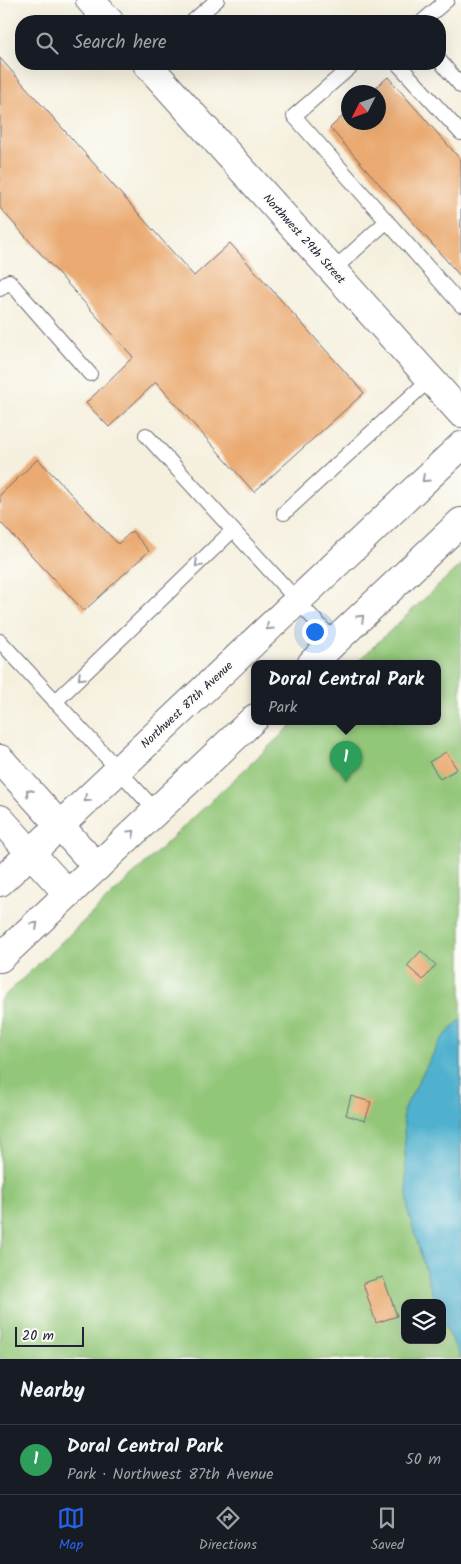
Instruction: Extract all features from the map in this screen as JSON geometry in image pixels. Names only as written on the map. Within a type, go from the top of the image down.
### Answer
[{"type":"main road","points":[[90,0],[104,15]]},
{"type":"main road","name":"Northwest 29th Street","points":[[153,70],[461,413]]},
{"type":"main road","name":"Northwest 87th Avenue","points":[[0,882],[461,446]]},
{"type":"main road","points":[[315,660],[461,522]]},
{"type":"main road","points":[[0,958],[251,722]]},
{"type":"main road","points":[[0,759],[97,867]]},
{"type":"main road","points":[[0,819],[68,894]]},
{"type":"lane","points":[[200,15],[216,0]]},
{"type":"lane","points":[[430,15],[446,0]]},
{"type":"lane","points":[[446,68],[461,86]]},
{"type":"lane","points":[[347,70],[294,116],[461,305]]},
{"type":"lane","points":[[403,70],[461,133]]},
{"type":"lane","points":[[333,270],[387,221]]},
{"type":"lane","points":[[0,289],[8,281],[90,374]]},
{"type":"lane","points":[[284,513],[430,379]]},
{"type":"lane","points":[[146,435],[335,642]]},
{"type":"lane","points":[[55,702],[233,530]]},
{"type":"lane","points":[[0,641],[156,812]]},
{"type":"green space","points":[[461,564],[461,1359],[0,1359],[0,1000],[292,725],[441,725],[441,660],[359,660]]},
{"type":"water","points":[[461,1019],[461,1359],[446,1327],[446,1299],[434,1299],[408,1211],[403,1111],[440,1041]]},
{"type":"building","points":[[0,58],[194,276],[230,243],[364,393],[254,492],[156,382],[109,427],[86,403],[133,357],[0,208]]},
{"type":"building","points":[[388,77],[461,160],[461,277],[330,128],[341,118],[341,130],[386,130],[386,85],[378,85]]},
{"type":"building","points":[[38,459],[118,544],[132,531],[149,551],[84,611],[0,522],[0,495]]},
{"type":"building","points":[[446,752],[457,769],[440,779],[429,762]]},
{"type":"building","points":[[421,951],[436,965],[423,980],[407,966]]},
{"type":"building","points":[[351,1096],[371,1102],[365,1121],[346,1115]]},
{"type":"building","points":[[383,1277],[397,1316],[376,1323],[363,1283]]},
{"type":"place","name":"Doral Central Park","points":[[346,782]]}]
